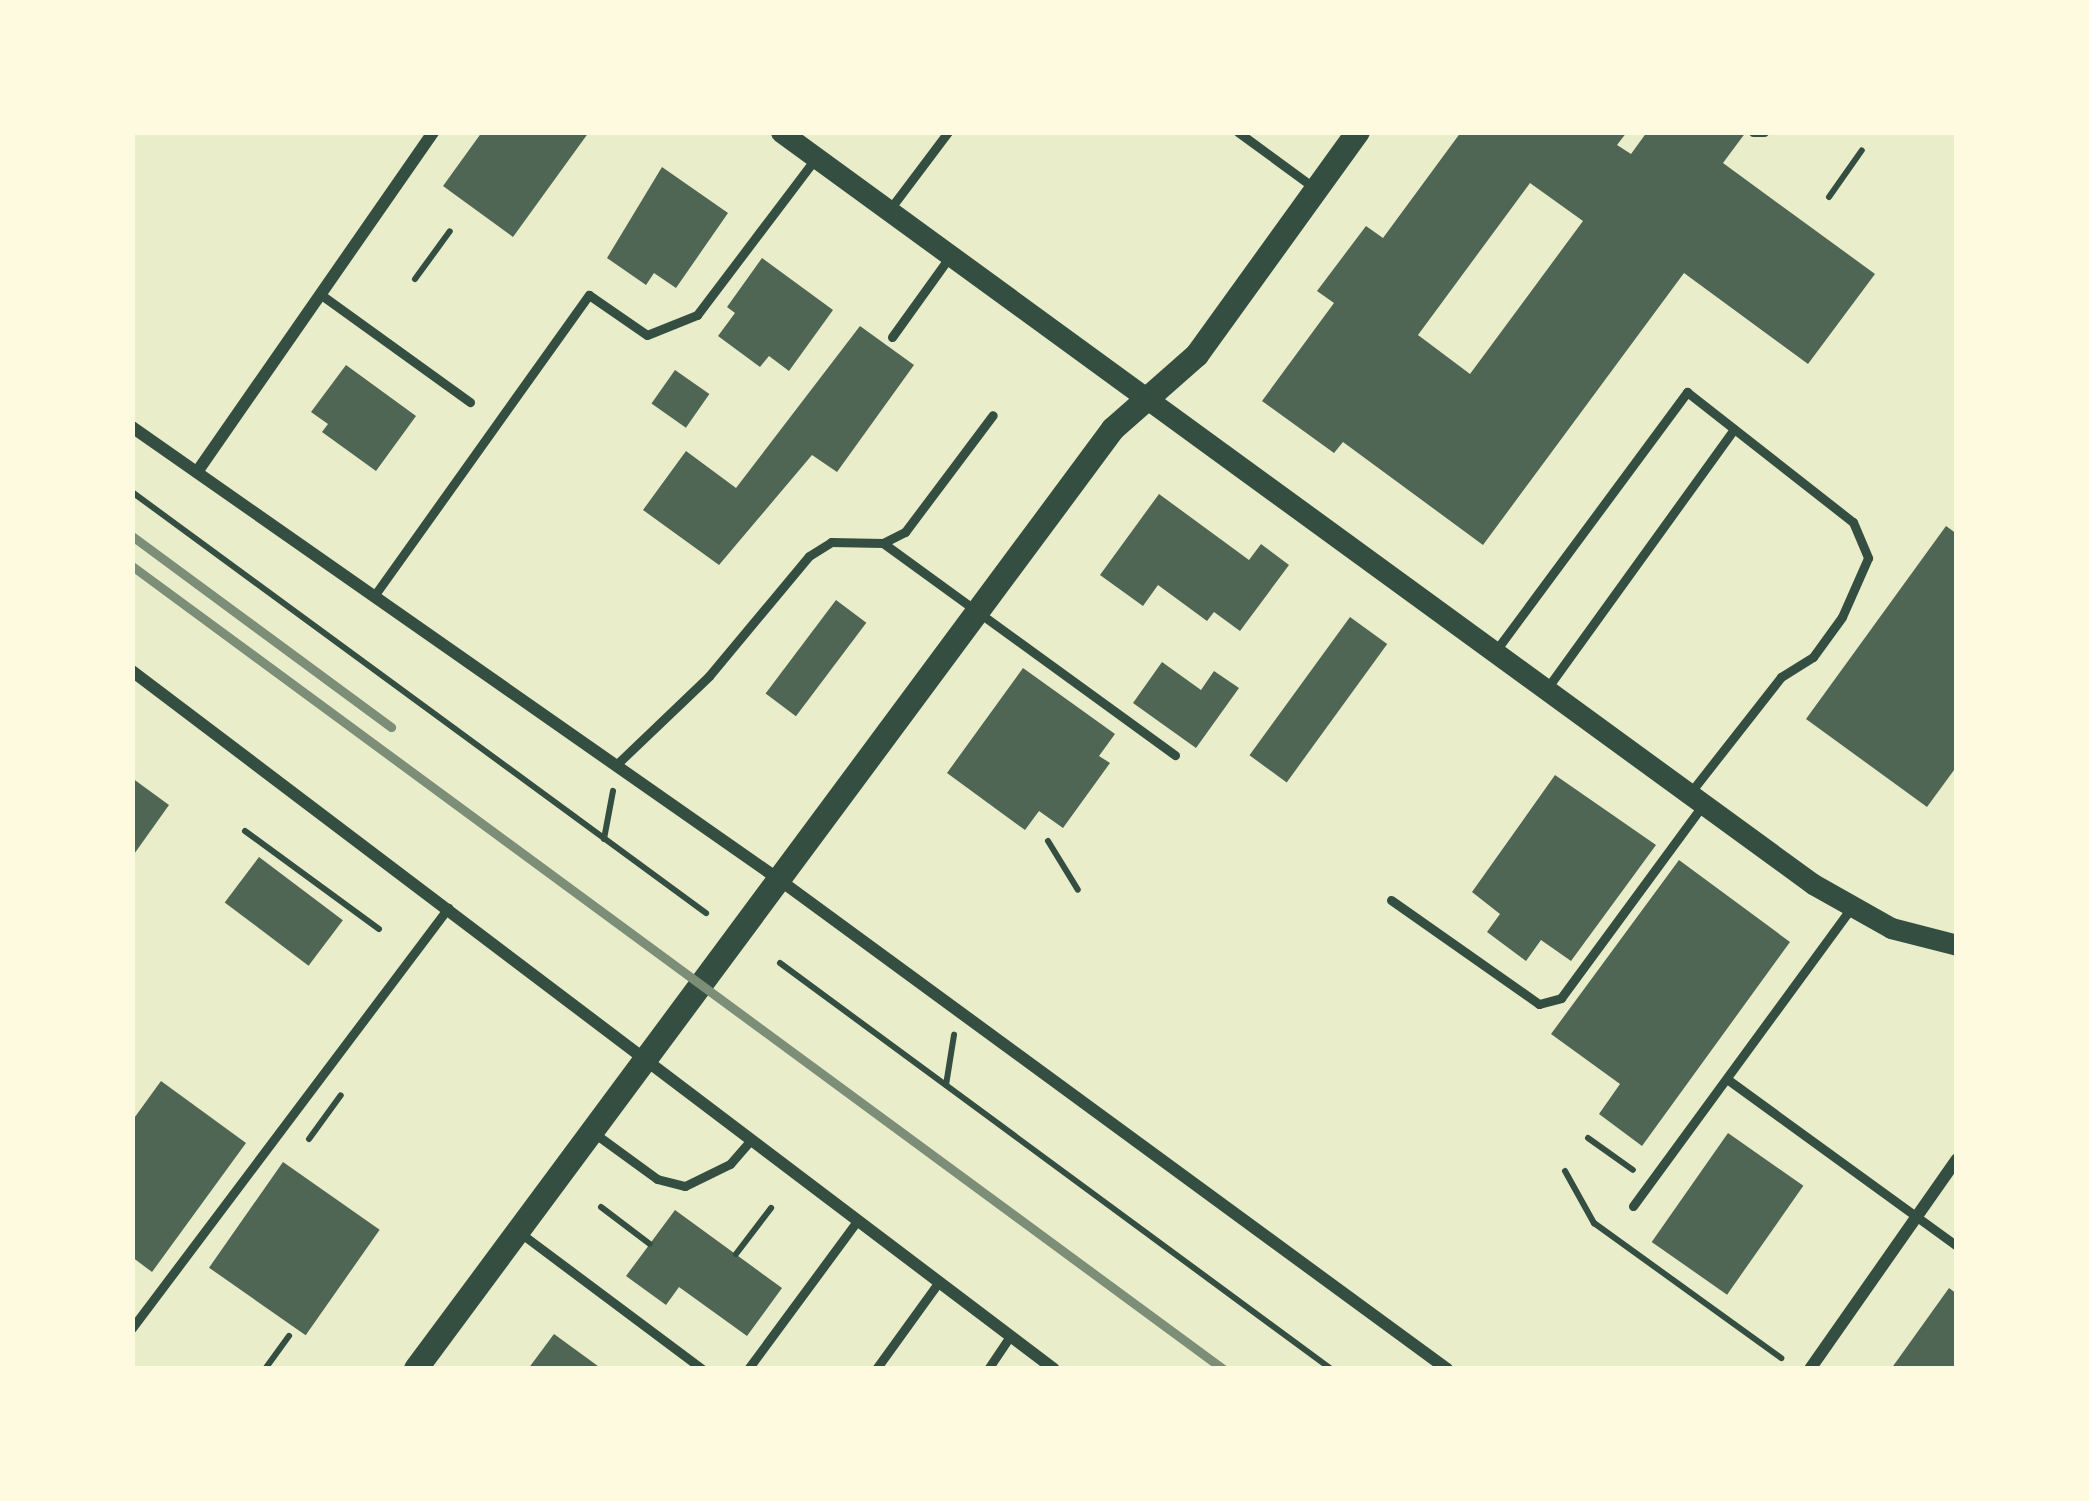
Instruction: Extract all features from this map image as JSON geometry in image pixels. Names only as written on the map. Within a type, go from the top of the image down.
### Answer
[{"type":"main road","points":[[416,1369],[1113,429],[1196,355],[1358,132]]},
{"type":"street","points":[[197,472],[433,132]]},
{"type":"street","points":[[781,132],[1851,908],[1957,945]]},
{"type":"street","points":[[132,427],[781,881],[1447,1369]]},
{"type":"street","points":[[132,670],[1054,1369]]},
{"type":"street","points":[[1810,1369],[1957,1159]]},
{"type":"lane","points":[[890,210],[948,132]]},
{"type":"lane","points":[[1238,132],[1316,190]]},
{"type":"lane","points":[[1753,132],[1764,132]]},
{"type":"lane","points":[[374,596],[589,295],[647,335],[697,315],[816,157]]},
{"type":"lane","points":[[892,337],[951,255]]},
{"type":"lane","points":[[320,294],[470,402]]},
{"type":"lane","points":[[1391,900],[1539,1004],[1561,998],[1781,677],[1813,657],[1842,617],[1868,558],[1853,522],[1687,392],[1497,649]]},
{"type":"lane","points":[[616,765],[709,676],[809,556],[831,542],[883,543],[905,532],[993,415]]},
{"type":"lane","points":[[1548,688],[1734,429]]},
{"type":"lane","points":[[883,543],[1175,755]]},
{"type":"lane","points":[[132,1328],[448,908]]},
{"type":"lane","points":[[1634,1206],[1851,908]]},
{"type":"lane","points":[[1726,1079],[1957,1246]]},
{"type":"lane","points":[[594,1133],[657,1179],[686,1186],[730,1164],[749,1142]]},
{"type":"lane","points":[[748,1369],[856,1221]]},
{"type":"lane","points":[[519,1232],[702,1369]]},
{"type":"lane","points":[[876,1369],[938,1282]]},
{"type":"lane","points":[[988,1369],[1010,1336]]},
{"type":"path","points":[[1828,197],[1862,149]]},
{"type":"path","points":[[415,278],[450,231]]},
{"type":"path","points":[[132,492],[706,913]]},
{"type":"path","points":[[604,839],[616,765]]},
{"type":"path","points":[[245,831],[379,929]]},
{"type":"path","points":[[1048,841],[1078,890]]},
{"type":"path","points":[[780,963],[1331,1369]]},
{"type":"path","points":[[946,1084],[957,1010]]},
{"type":"path","points":[[309,1139],[341,1095]]},
{"type":"path","points":[[1588,1138],[1633,1170]]},
{"type":"path","points":[[1564,1171],[1594,1223],[1781,1358]]},
{"type":"path","points":[[601,1207],[650,1244]]},
{"type":"path","points":[[736,1254],[771,1208]]},
{"type":"path","points":[[266,1369],[290,1336]]},
{"type":"building","points":[[482,132],[589,132],[513,237],[443,186]]},
{"type":"building","points":[[1461,132],[1627,132],[1617,145],[1631,154],[1647,132],[1746,132],[1723,163],[1875,274],[1808,364],[1684,273],[1483,545],[1343,442],[1334,453],[1262,401],[1334,303],[1317,291],[1366,226],[1383,238]],"holes":[[[1530,183],[1583,221],[1470,374],[1418,335]]]},
{"type":"building","points":[[662,167],[728,213],[676,288],[654,273],[646,285],[607,258]]},
{"type":"building","points":[[762,258],[833,310],[789,371],[769,356],[760,367],[718,336],[735,313],[727,307]]},
{"type":"building","points":[[860,326],[914,365],[837,472],[812,455],[719,565],[643,510],[686,451],[736,488]]},
{"type":"building","points":[[346,365],[416,416],[376,471],[322,432],[328,424],[311,412]]},
{"type":"building","points":[[675,370],[709,394],[686,428],[651,404]]},
{"type":"building","points":[[1159,494],[1249,560],[1261,544],[1289,565],[1240,631],[1214,612],[1207,621],[1158,585],[1143,606],[1100,575]]},
{"type":"building","points":[[1946,526],[1957,534],[1957,766],[1927,807],[1806,719]]},
{"type":"building","points":[[836,600],[866,623],[796,716],[766,693]]},
{"type":"building","points":[[1350,617],[1387,644],[1287,782],[1249,755]]},
{"type":"building","points":[[1162,662],[1201,690],[1214,671],[1239,688],[1196,748],[1133,703]]},
{"type":"building","points":[[1023,668],[1115,734],[1099,756],[1110,763],[1063,828],[1039,811],[1025,830],[947,773]]},
{"type":"building","points":[[1555,775],[1656,845],[1571,961],[1541,940],[1526,961],[1487,932],[1500,914],[1472,892]]},
{"type":"building","points":[[132,778],[169,805],[132,857]]},
{"type":"building","points":[[259,857],[343,920],[309,966],[225,903]]},
{"type":"building","points":[[1679,860],[1790,942],[1642,1146],[1599,1114],[1620,1084],[1551,1034]]},
{"type":"building","points":[[161,1081],[246,1143],[152,1272],[132,1257],[132,1121]]},
{"type":"building","points":[[1728,1133],[1803,1186],[1727,1295],[1652,1242]]},
{"type":"building","points":[[283,1162],[380,1230],[306,1335],[209,1268]]},
{"type":"building","points":[[675,1210],[782,1288],[747,1336],[679,1287],[666,1305],[626,1276]]},
{"type":"building","points":[[1949,1288],[1957,1294],[1957,1369],[1891,1369]]},
{"type":"building","points":[[554,1334],[602,1369],[528,1369]]},
{"type":"railway","points":[[132,536],[391,727]]},
{"type":"railway","points":[[132,566],[1223,1369]]}]
